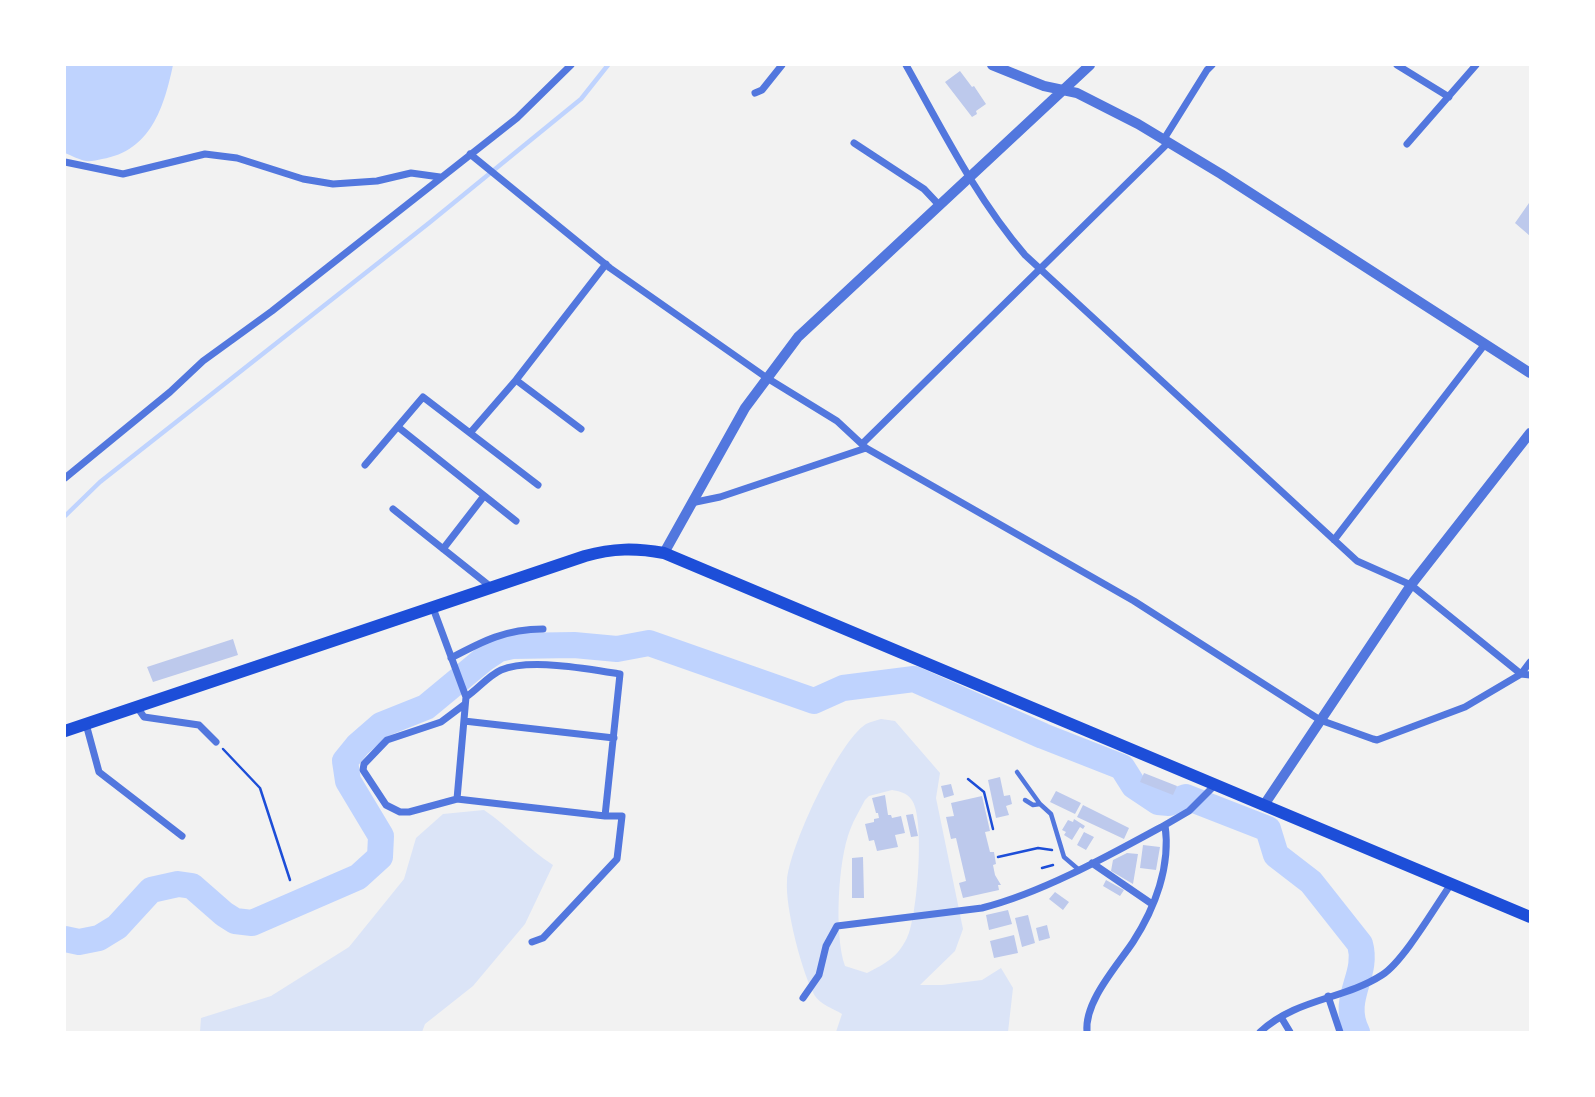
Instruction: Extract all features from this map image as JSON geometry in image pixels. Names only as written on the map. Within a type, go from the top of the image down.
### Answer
[{"type":"main road","points":[[65,731],[585,556],[611,550],[641,549],[664,553],[1212,789],[1264,805],[1530,917]]},
{"type":"street","points":[[65,478],[170,392],[203,361],[272,311],[532,105],[571,65]]},
{"type":"street","points":[[755,93],[762,90],[782,65]]},
{"type":"street","points":[[906,65],[970,177],[1009,236],[1040,270],[1357,561],[1410,584],[1521,674],[1530,675]]},
{"type":"street","points":[[992,65],[1044,86],[1063,89],[1110,109],[1167,140],[1530,373]]},
{"type":"street","points":[[664,553],[745,408],[798,337],[1090,65]]},
{"type":"street","points":[[691,503],[720,497],[864,446],[1167,140],[1206,70],[1212,65]]},
{"type":"street","points":[[1397,65],[1449,97]]},
{"type":"street","points":[[1408,144],[1476,65]]},
{"type":"street","points":[[854,143],[924,189],[939,205]]},
{"type":"street","points":[[65,162],[123,174],[205,154],[237,158],[303,179],[333,184],[377,181],[411,173],[440,177]]},
{"type":"street","points":[[470,154],[667,310],[767,378],[837,421],[864,446],[1134,601],[1320,720],[1377,740],[1465,707],[1521,674],[1530,662]]},
{"type":"street","points":[[470,433],[516,380],[606,264]]},
{"type":"street","points":[[1334,540],[1485,344]]},
{"type":"street","points":[[516,380],[581,429]]},
{"type":"street","points":[[365,465],[423,397],[538,485]]},
{"type":"street","points":[[398,427],[516,520]]},
{"type":"street","points":[[1264,805],[1410,584],[1530,433]]},
{"type":"street","points":[[443,548],[484,496]]},
{"type":"street","points":[[393,509],[492,588]]},
{"type":"street","points":[[433,608],[465,697],[457,799]]},
{"type":"street","points":[[451,658],[484,640],[520,629],[543,629]]},
{"type":"street","points":[[532,942],[543,938],[617,859],[622,816],[605,816],[457,799],[400,812],[386,805],[363,770],[364,764],[387,740],[441,722],[465,697],[504,668],[548,665],[582,667],[620,674],[605,816]]},
{"type":"street","points":[[137,707],[144,717],[199,725],[216,742]]},
{"type":"street","points":[[464,721],[614,738]]},
{"type":"street","points":[[86,724],[99,772],[182,836]]},
{"type":"street","points":[[803,998],[819,975],[826,946],[837,926],[982,908],[1026,894],[1165,825],[1189,811],[1212,789]]},
{"type":"street","points":[[1087,1032],[1089,1014],[1107,977],[1133,942],[1152,904],[1165,860],[1165,825]]},
{"type":"street","points":[[1092,863],[1152,904]]},
{"type":"street","points":[[1260,1032],[1296,1008],[1370,981],[1393,967],[1451,884]]},
{"type":"street","points":[[1328,996],[1340,1032]]},
{"type":"street","points":[[1281,1017],[1290,1032]]},
{"type":"lane","points":[[1017,772],[1040,804],[1054,818],[1065,857],[1078,869]]},
{"type":"lane","points":[[1025,800],[1033,805],[1040,804]]},
{"type":"path","points":[[216,742],[260,788],[290,880]]},
{"type":"path","points":[[968,779],[984,792],[993,829]]},
{"type":"path","points":[[998,858],[1038,848],[1047,848],[1065,857]]},
{"type":"path","points":[[1042,868],[1053,866]]},
{"type":"shaded area","points":[[881,719],[895,721],[940,773],[936,798],[963,929],[955,951],[920,985],[982,980],[1001,968],[1013,988],[1008,1032],[836,1032],[842,1014],[820,1001],[810,986],[800,957],[789,907],[787,881],[790,866],[805,822],[842,751],[866,724]],"holes":[[[892,790],[909,797],[916,809],[919,845],[917,890],[907,938],[895,955],[867,973],[845,966],[839,936],[840,878],[850,830],[865,800],[869,796]]]},
{"type":"shaded area","points":[[484,810],[553,865],[525,924],[473,986],[425,1024],[422,1032],[200,1032],[201,1018],[271,996],[349,947],[404,879],[416,838],[443,814]]},
{"type":"water","points":[[65,65],[173,65],[159,111],[144,137],[119,154],[89,161],[65,153]]},
{"type":"building","points":[[960,71],[986,104],[972,117],[945,82]]},
{"type":"building","points":[[1529,203],[1530,205],[1530,236],[1515,223]]},
{"type":"building","points":[[233,639],[238,655],[153,682],[147,667]]},
{"type":"building","points":[[1144,773],[1177,786],[1173,795],[1140,782]]},
{"type":"building","points":[[1000,777],[1004,796],[1010,795],[1012,804],[1006,806],[1009,815],[996,818],[988,780]]},
{"type":"building","points":[[951,784],[954,795],[944,798],[941,786]]},
{"type":"building","points":[[1056,791],[1081,803],[1075,814],[1050,802]]},
{"type":"building","points":[[885,795],[888,815],[892,818],[901,816],[905,833],[895,835],[898,847],[877,851],[874,840],[869,841],[865,824],[879,818],[872,798]]},
{"type":"building","points":[[982,796],[990,831],[985,832],[990,852],[994,852],[995,875],[1001,885],[998,885],[999,890],[963,898],[959,883],[966,881],[956,838],[951,839],[946,817],[954,816],[951,803]]},
{"type":"building","points":[[1083,805],[1129,828],[1124,839],[1077,817]]},
{"type":"building","points":[[913,814],[918,836],[911,837],[906,815]]},
{"type":"building","points":[[1074,819],[1085,826],[1083,829],[1080,827],[1072,840],[1064,835],[1066,832],[1062,830],[1068,820],[1073,822]]},
{"type":"building","points":[[1084,832],[1094,837],[1086,850],[1077,845]]},
{"type":"building","points":[[1143,845],[1160,847],[1156,870],[1140,868]]},
{"type":"building","points":[[1127,853],[1138,854],[1133,884],[1111,871],[1113,860]]},
{"type":"building","points":[[863,857],[864,898],[852,898],[852,858]]},
{"type":"building","points":[[1106,880],[1124,890],[1120,896],[1103,886]]},
{"type":"building","points":[[1055,892],[1069,902],[1063,910],[1049,899]]},
{"type":"building","points":[[1008,910],[1012,924],[989,930],[986,915]]},
{"type":"building","points":[[1028,915],[1035,943],[1022,947],[1015,918]]},
{"type":"building","points":[[1047,925],[1050,938],[1039,941],[1036,928]]},
{"type":"building","points":[[1014,935],[1018,953],[994,958],[990,941]]},
{"type":"waterway","points":[[65,516],[100,482],[429,223],[581,99],[608,65]]},
{"type":"waterway","points":[[65,939],[79,942],[99,938],[117,927],[151,890],[178,884],[192,886],[235,921],[252,923],[358,877],[380,857],[381,836],[348,781],[345,761],[358,745],[381,725],[426,707],[499,649],[512,646],[574,645],[617,649],[649,643],[814,701],[843,688],[914,679],[1043,736],[1122,767],[1134,786],[1158,802],[1169,803],[1186,797],[1268,829],[1276,855],[1311,882],[1360,944],[1361,966],[1352,1008],[1357,1032]]}]
